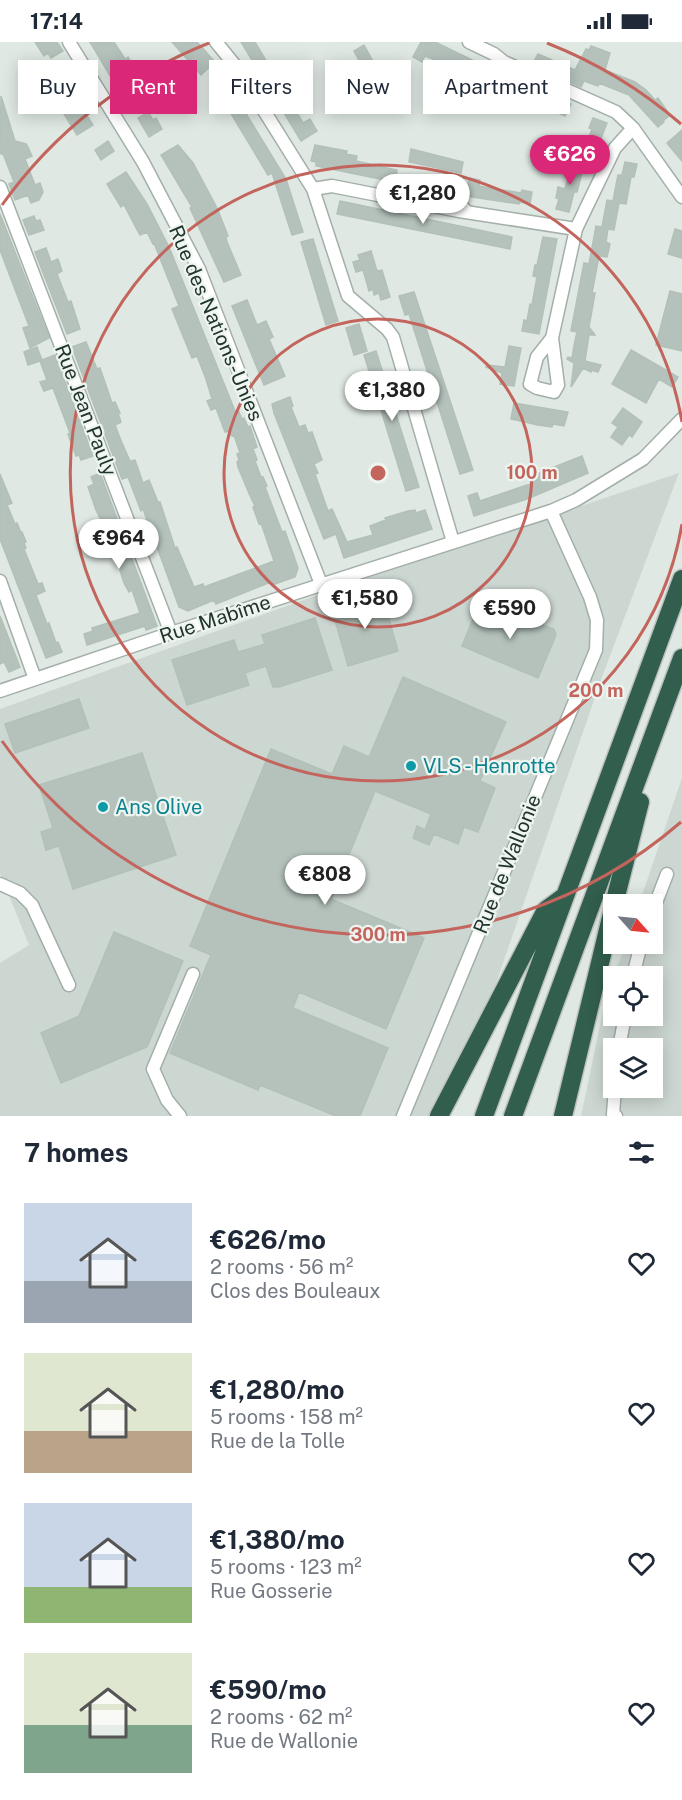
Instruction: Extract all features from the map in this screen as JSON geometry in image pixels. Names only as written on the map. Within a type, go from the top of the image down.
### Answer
[{"type":"highway","points":[[484,1116],[682,579]]},
{"type":"highway","points":[[513,1116],[682,658]]},
{"type":"highway","points":[[617,894],[640,804],[682,683]]},
{"type":"highway","points":[[439,1116],[546,910],[565,896]]},
{"type":"highway","points":[[563,1116],[603,951]]},
{"type":"street","name":"Rue des Nations-Unies","points":[[69,42],[143,162],[199,269],[321,585]]},
{"type":"street","points":[[216,42],[238,69],[312,189],[348,296],[387,329],[393,337],[453,542]]},
{"type":"street","points":[[469,42],[494,54],[504,62],[616,112],[633,128],[682,197]]},
{"type":"street","points":[[552,338],[576,229],[615,148],[633,128]]},
{"type":"street","points":[[312,189],[332,186],[467,212],[576,229]]},
{"type":"street","name":"Rue Jean Pauly","points":[[0,187],[171,633]]},
{"type":"street","name":"Rue Mabîme","points":[[0,691],[171,633],[551,511],[576,500],[643,459],[682,418]]},
{"type":"street","name":"Rue de Wallonie","points":[[403,1116],[596,650],[597,621],[590,597],[551,511]]},
{"type":"street","points":[[0,581],[35,680]]},
{"type":"street","points":[[659,894],[667,874]]},
{"type":"street","points":[[0,884],[20,893],[32,905],[69,985]]},
{"type":"street","points":[[180,1116],[167,1100],[153,1069],[193,974]]},
{"type":"street","points":[[614,1098],[613,1114],[616,1116]]},
{"type":"shaded area","points":[[679,473],[602,677],[450,1116],[0,1116],[0,963],[29,945],[0,873],[0,709],[323,593]]},
{"type":"shaded area","points":[[682,778],[682,1116],[581,1116],[603,1012],[603,1026],[663,1026],[663,966],[618,966],[622,954],[663,954],[663,894],[642,894]]},
{"type":"building","points":[[35,42],[57,42],[63,51],[51,58],[48,53],[44,56]]},
{"type":"building","points":[[90,42],[114,42],[125,59],[128,57],[130,60],[110,60],[110,76]]},
{"type":"building","points":[[172,42],[197,42],[213,60],[209,60],[209,68],[201,75],[197,70],[197,60],[188,60]]},
{"type":"building","points":[[241,42],[255,42],[266,60],[252,60]]},
{"type":"building","points":[[421,42],[435,42],[472,60],[435,60],[425,56],[422,62],[413,57]]},
{"type":"building","points":[[364,45],[372,60],[359,60],[354,51]]},
{"type":"building","points":[[591,46],[610,53],[605,70],[635,82],[655,100],[658,98],[670,115],[664,122],[658,127],[629,95],[599,83],[598,86],[584,81],[581,87],[570,82],[570,68],[575,70],[586,49],[589,50]]},
{"type":"building","points":[[538,54],[552,60],[535,60]]},
{"type":"building","points":[[1,96],[15,141],[26,144],[28,147],[32,156],[25,159],[35,185],[40,183],[43,192],[39,200],[31,203],[28,195],[15,200],[9,184],[14,182],[4,156],[0,154]]},
{"type":"building","points":[[64,114],[86,114],[93,125],[77,135]]},
{"type":"building","points":[[149,114],[153,120],[156,118],[162,129],[149,137],[138,118]]},
{"type":"building","points":[[231,114],[246,114],[286,179],[303,232],[292,235],[272,173],[268,175]]},
{"type":"building","points":[[285,114],[298,114],[303,123],[310,119],[317,131],[301,141]]},
{"type":"building","points":[[593,118],[607,123],[598,146],[587,142]]},
{"type":"building","points":[[682,130],[682,161],[667,143]]},
{"type":"building","points":[[108,141],[114,151],[101,160],[95,150]]},
{"type":"building","points":[[178,145],[193,163],[217,208],[228,236],[226,237],[227,242],[241,275],[224,282],[190,208],[192,207],[161,155]]},
{"type":"building","points":[[315,145],[347,151],[346,154],[357,156],[356,161],[397,170],[395,182],[316,166],[316,162],[311,161]]},
{"type":"building","points":[[411,149],[463,162],[461,173],[409,162]]},
{"type":"building","points":[[573,158],[585,161],[569,212],[556,209],[559,199],[556,198],[558,187],[565,189]]},
{"type":"building","points":[[625,162],[637,164],[634,177],[631,177],[626,204],[619,203],[614,230],[608,229],[606,242],[610,244],[607,257],[599,256],[592,293],[595,293],[589,327],[595,335],[589,335],[585,361],[601,365],[598,372],[591,370],[591,372],[583,368],[571,387],[574,363],[567,359],[572,358],[577,332],[571,331],[584,263],[589,264],[596,226],[602,227],[607,200],[613,201],[618,175],[622,175]]},
{"type":"building","points":[[126,172],[147,204],[169,247],[235,411],[238,410],[248,427],[250,426],[257,447],[253,449],[257,460],[255,461],[267,486],[265,487],[282,532],[285,531],[298,568],[295,577],[272,585],[271,582],[216,604],[214,600],[188,611],[179,607],[143,509],[141,511],[128,477],[122,479],[72,347],[86,342],[97,369],[100,368],[112,403],[115,402],[120,413],[118,413],[121,422],[115,425],[122,443],[130,461],[135,460],[143,483],[149,480],[160,502],[175,548],[177,547],[194,587],[203,584],[204,587],[274,561],[253,507],[255,506],[238,467],[237,454],[240,453],[234,435],[232,436],[229,431],[225,432],[216,408],[211,410],[207,401],[212,399],[206,379],[197,356],[192,358],[172,309],[179,306],[154,243],[147,232],[140,235],[124,205],[121,207],[107,184]]},
{"type":"building","points":[[469,178],[480,180],[479,186],[521,193],[522,190],[532,192],[530,204],[466,196]]},
{"type":"building","points":[[340,201],[512,237],[510,249],[337,214]]},
{"type":"building","points":[[0,214],[49,338],[30,348],[23,328],[29,326],[0,250]]},
{"type":"building","points":[[34,216],[36,221],[40,220],[44,230],[29,235],[23,220]]},
{"type":"building","points":[[675,229],[682,231],[682,258],[668,254]]},
{"type":"building","points":[[543,237],[557,239],[539,334],[522,331],[524,320],[527,321],[530,304],[532,305],[537,277],[533,276]]},
{"type":"building","points":[[313,239],[338,321],[326,325],[301,242]]},
{"type":"building","points":[[46,248],[51,262],[58,259],[62,271],[57,274],[68,302],[71,301],[80,329],[67,334],[35,252]]},
{"type":"building","points":[[371,251],[377,271],[382,270],[390,297],[381,300],[379,293],[374,295],[373,289],[369,291],[363,270],[356,272],[353,262],[360,260],[358,255]]},
{"type":"building","points":[[670,291],[682,294],[682,351],[656,345]]},
{"type":"building","points":[[414,292],[473,470],[460,474],[409,314],[405,315],[399,296]]},
{"type":"building","points":[[247,300],[257,325],[266,321],[273,337],[269,339],[285,376],[264,385],[232,306]]},
{"type":"building","points":[[359,324],[367,351],[354,355],[346,328]]},
{"type":"building","points":[[509,346],[521,348],[514,386],[500,384],[502,373],[486,367],[487,365],[505,367]]},
{"type":"building","points":[[37,347],[42,360],[55,355],[93,456],[81,460],[79,455],[76,456],[53,388],[44,391],[40,382],[47,380],[40,361],[28,365],[24,352]]},
{"type":"building","points":[[631,350],[678,377],[672,387],[659,379],[646,403],[612,384]]},
{"type":"building","points":[[376,351],[419,487],[406,491],[364,355]]},
{"type":"building","points":[[290,397],[293,406],[291,407],[299,427],[305,425],[308,433],[312,432],[322,460],[314,464],[318,473],[315,474],[328,511],[332,509],[347,542],[373,535],[370,526],[386,520],[385,518],[408,511],[415,510],[416,513],[425,510],[432,529],[344,558],[336,534],[324,539],[274,413],[272,404]]},
{"type":"building","points":[[514,403],[568,412],[564,426],[553,424],[552,427],[511,419]]},
{"type":"building","points":[[623,408],[642,422],[632,437],[629,435],[622,445],[611,437],[618,427],[612,423]]},
{"type":"building","points":[[582,456],[588,473],[527,499],[474,516],[468,496],[477,493],[480,501],[531,484],[529,477]]},
{"type":"building","points":[[100,473],[157,626],[146,630],[145,626],[87,645],[84,634],[93,631],[92,628],[140,613],[132,590],[129,592],[124,583],[110,539],[88,487],[94,484],[91,477]]},
{"type":"building","points":[[0,474],[12,503],[7,505],[26,542],[24,549],[38,584],[42,583],[45,591],[36,595],[47,624],[49,623],[62,652],[46,658],[0,539]]},
{"type":"building","points":[[382,594],[398,651],[348,666],[332,610]]},
{"type":"building","points":[[479,604],[530,625],[531,621],[554,629],[556,635],[538,678],[462,646]]},
{"type":"building","points":[[0,616],[20,667],[9,672],[4,662],[0,664]]},
{"type":"building","points":[[315,618],[332,670],[273,687],[266,666],[245,673],[249,685],[187,705],[172,660],[234,640],[238,652],[265,644],[262,635]]},
{"type":"building","points":[[403,677],[506,722],[480,781],[495,788],[478,832],[464,827],[458,844],[434,834],[429,845],[413,838],[417,826],[425,830],[431,814],[375,791],[331,899],[424,938],[386,1029],[299,992],[293,1008],[388,1048],[360,1116],[336,1116],[260,1085],[258,1090],[170,1053],[211,955],[190,946],[271,749],[332,774],[344,746],[369,757]]},
{"type":"building","points":[[79,699],[89,728],[15,753],[5,724]]},
{"type":"building","name":"Ans Olive","points":[[142,753],[176,855],[73,889],[59,846],[46,850],[41,832],[53,828],[39,785]]},
{"type":"building","points":[[114,932],[183,961],[147,1047],[61,1083],[41,1033],[79,1016]]},
{"type":"place","name":"VLS - Henrotte","points":[[411,766]]},
{"type":"place","name":"Ans Olive","points":[[103,807]]}]
